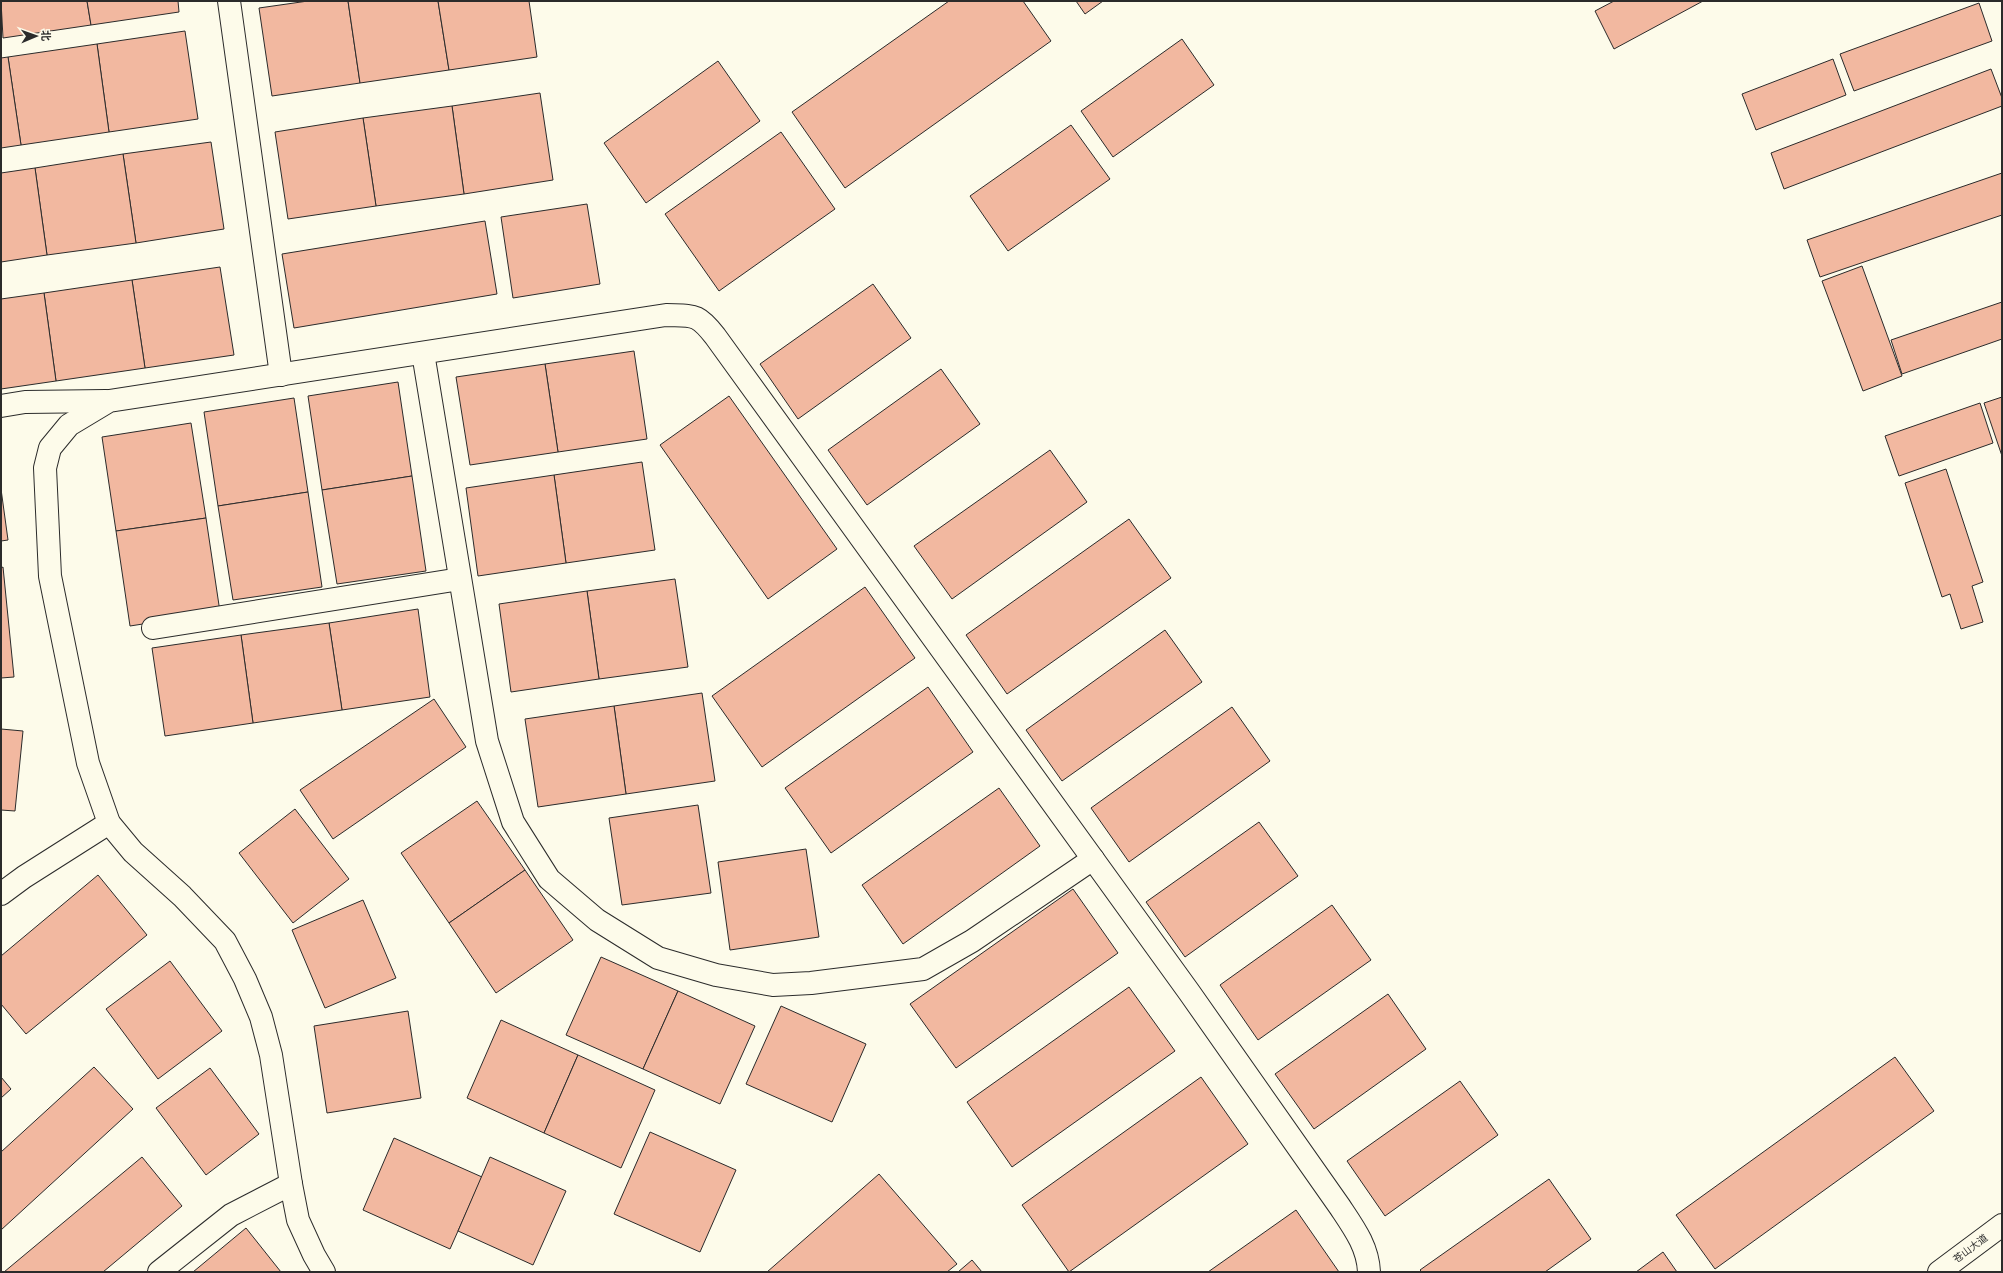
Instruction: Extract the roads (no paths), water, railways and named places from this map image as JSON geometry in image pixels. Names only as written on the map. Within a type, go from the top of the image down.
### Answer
[{"type":"street","points":[[229,1],[281,375]]},
{"type":"street","points":[[1,406],[25,402],[109,401],[666,315],[691,316],[703,321],[1189,992],[1340,1207],[1360,1237],[1368,1260],[1369,1272]]},
{"type":"street","points":[[423,353],[487,741],[513,822],[549,879],[597,920],[658,958],[716,975],[773,985],[811,984],[923,969],[972,941],[1093,859]]},
{"type":"street","points":[[109,401],[69,425],[50,448],[45,468],[50,576],[88,763],[109,823],[133,852],[182,896],[225,940],[242,973],[261,1016],[272,1054],[291,1184],[298,1220],[314,1255],[324,1272]]},
{"type":"street","points":[[153,628],[460,579]]},
{"type":"street","points":[[1,894],[24,877],[109,823]]},
{"type":"street","points":[[159,1272],[231,1215],[291,1184]]},
{"type":"street","name":"苍山大道","points":[[1939,1272],[2002,1225]]}]
